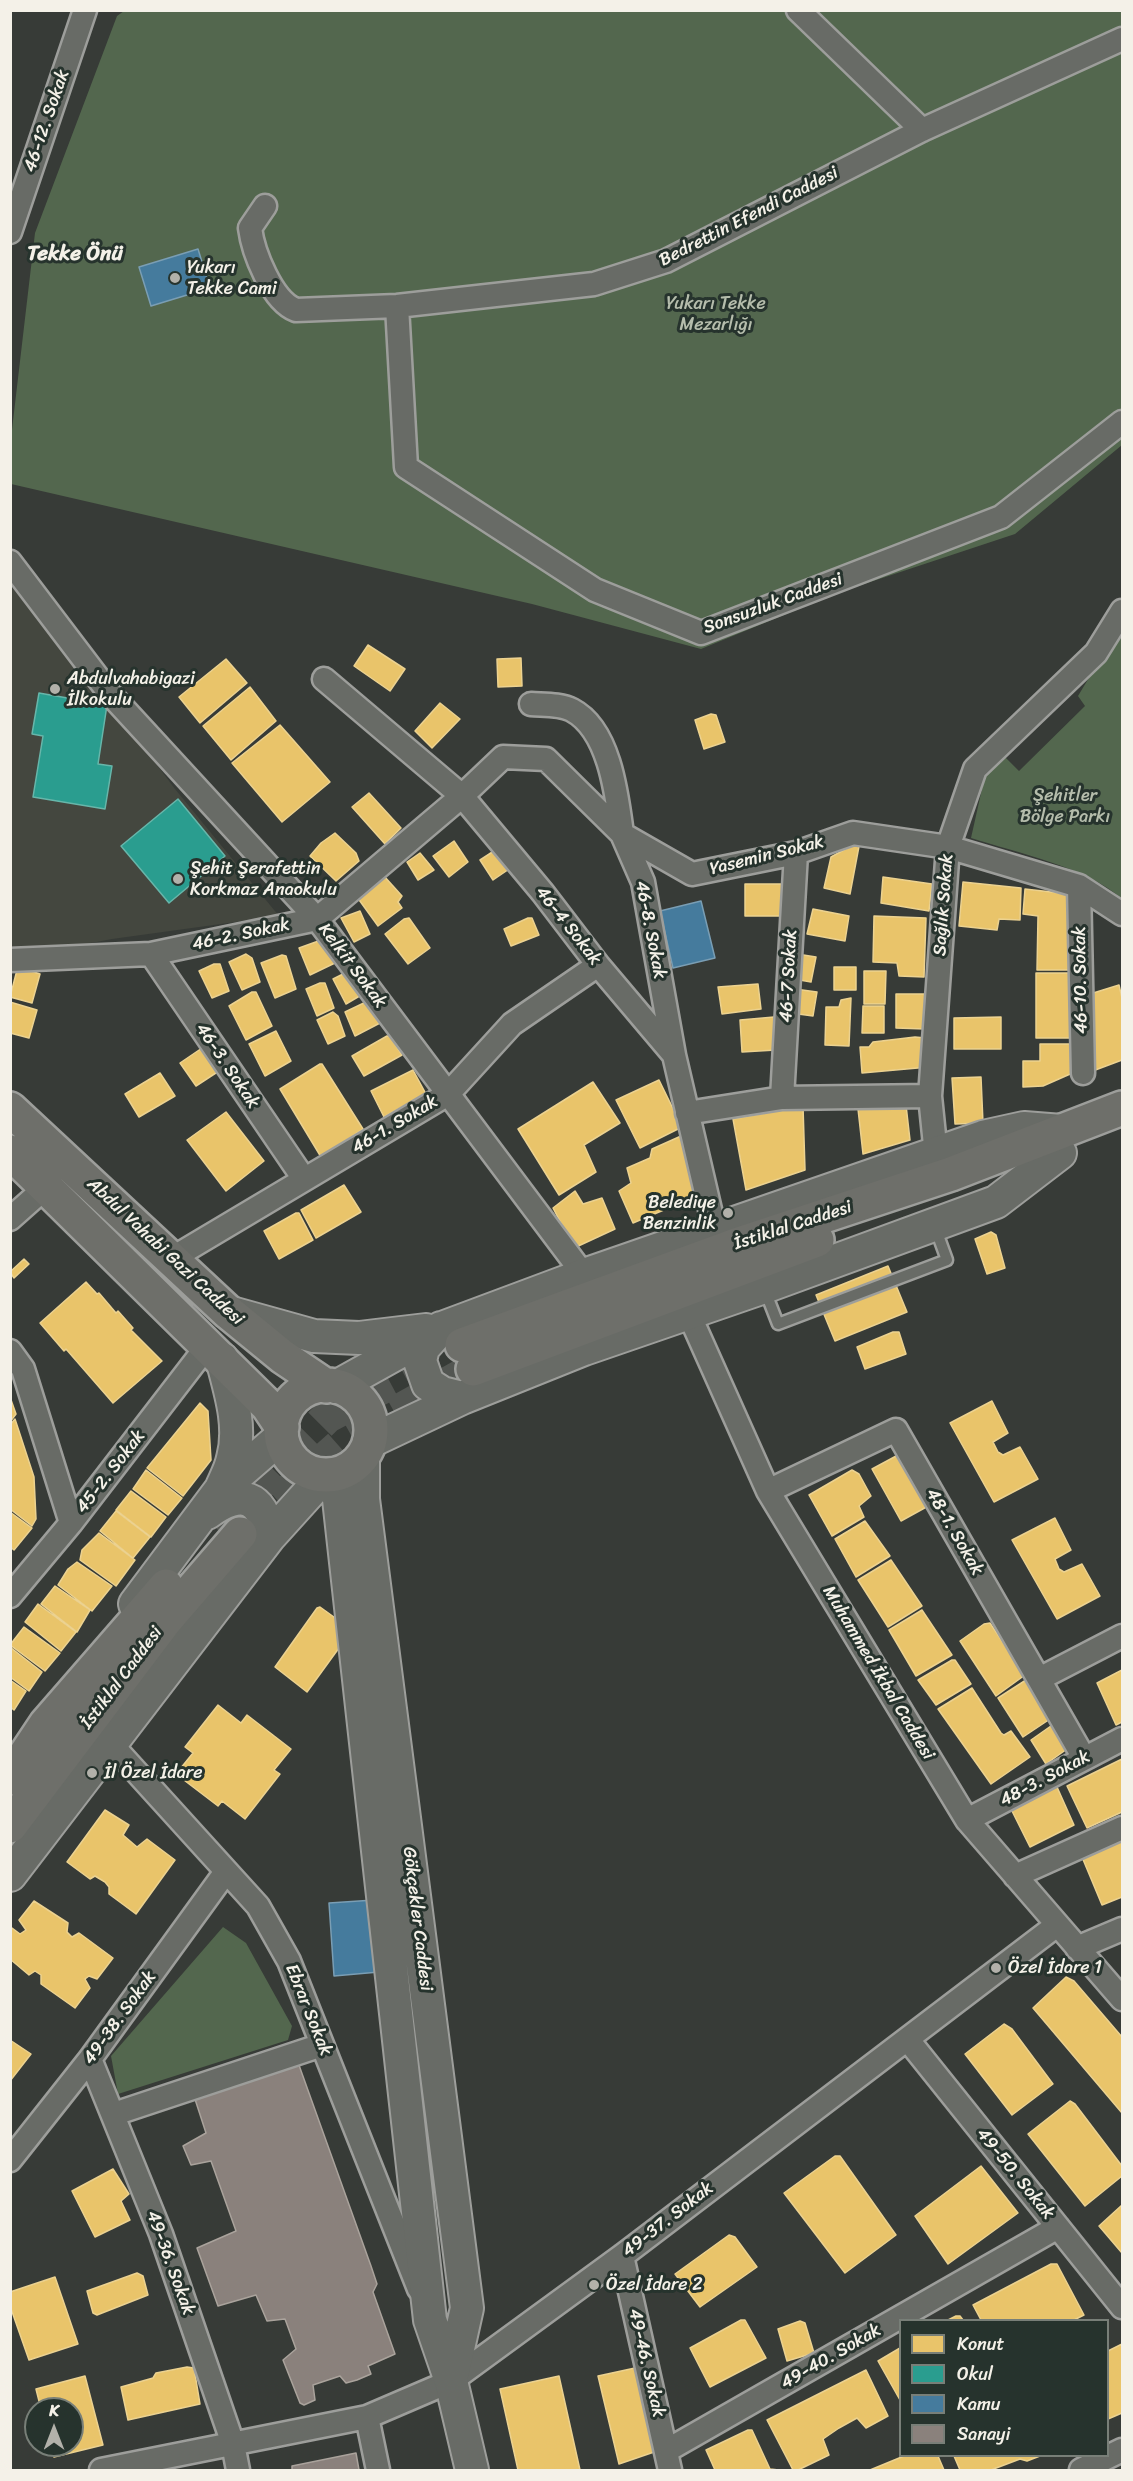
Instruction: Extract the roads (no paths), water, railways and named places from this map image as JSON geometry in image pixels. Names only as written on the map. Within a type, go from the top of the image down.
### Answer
[{"type":"main road","name":"İstiklal Caddesi","points":[[460,1360],[919,1202],[1061,1142],[1122,1107]]},
{"type":"main road","name":"Abdul Vahabi Gazi Caddesi","points":[[10,1109],[228,1312],[283,1357],[331,1386]]},
{"type":"main road","name":"İstiklal Caddesi","points":[[1061,1142],[1122,1130]]},
{"type":"main road","name":"Abdul Vahabi Gazi Caddesi","points":[[10,1152],[268,1406],[282,1432]]},
{"type":"main road","points":[[331,1386],[351,1393],[363,1405],[370,1420],[366,1449],[350,1468],[328,1475],[308,1471],[294,1461],[285,1447],[282,1432],[286,1411],[296,1398],[310,1389],[331,1386]]},
{"type":"main road","name":"İstiklal Caddesi","points":[[10,1778],[46,1724],[231,1530]]},
{"type":"main road","name":"İstiklal Caddesi","points":[[10,1826],[231,1530]]},
{"type":"street","name":"46-12. Sokak","points":[[10,232],[85,10]]},
{"type":"street","points":[[798,10],[922,130]]},
{"type":"street","name":"Bedrettin Efendi Caddesi","points":[[265,206],[250,228],[251,241],[269,281],[285,306],[296,310],[397,306],[594,284],[666,261],[922,130],[1122,39]]},
{"type":"street","name":"Sonsuzluk Caddesi","points":[[397,306],[406,467],[595,590],[701,633],[1001,517],[1122,422]]},
{"type":"street","name":"Kelkit Sokak","points":[[10,562],[111,695],[317,919],[584,1275]]},
{"type":"street","name":"Sağlık Sokak","points":[[936,1155],[930,1096],[948,847],[975,769],[1096,653],[1122,611]]},
{"type":"street","name":"46-4 Sokak","points":[[324,679],[462,796],[543,893],[598,965],[674,1055],[715,1231]]},
{"type":"street","points":[[531,704],[571,709],[587,722],[603,748],[616,786],[622,834]]},
{"type":"street","name":"46-8. Sokak","points":[[462,796],[503,757],[546,759],[622,834],[643,882],[674,1055]]},
{"type":"street","name":"46-2. Sokak","points":[[10,960],[151,954],[317,919],[462,796]]},
{"type":"street","name":"Yasemin Sokak","points":[[622,834],[692,874],[796,853],[854,833],[948,847],[1080,886],[1122,914]]},
{"type":"street","name":"46-7 Sokak","points":[[782,1098],[796,853]]},
{"type":"street","name":"46-10. Sokak","points":[[1080,886],[1083,1073]]},
{"type":"street","name":"46-3. Sokak","points":[[151,954],[304,1179]]},
{"type":"street","name":"46-1. Sokak","points":[[171,1259],[448,1094],[512,1024],[598,965]]},
{"type":"street","points":[[687,1113],[782,1098],[930,1096]]},
{"type":"street","points":[[331,1386],[460,1360],[584,1349],[764,1287],[996,1202],[1061,1142],[1024,1128],[983,1137],[584,1275],[460,1360],[366,1449]]},
{"type":"street","points":[[10,1219],[46,1187]]},
{"type":"street","points":[[228,1312],[314,1336],[358,1338],[460,1360]]},
{"type":"street","name":"Muhammed İkbal Caddesi","points":[[688,1312],[768,1491],[967,1820],[1122,1999]]},
{"type":"street","points":[[10,1351],[23,1369],[71,1523]]},
{"type":"street","points":[[10,1875],[111,1744],[231,1530],[221,1489],[234,1457],[236,1432],[233,1401],[215,1352]]},
{"type":"street","name":"45-2. Sokak","points":[[10,1596],[215,1352]]},
{"type":"street","name":"48-1. Sokak","points":[[768,1491],[896,1430],[1084,1758]]},
{"type":"street","points":[[221,1489],[282,1432]]},
{"type":"street","name":"Gökçekler Caddesi","points":[[366,1449],[363,1499],[467,2308],[451,2381]]},
{"type":"street","points":[[10,1766],[231,1530],[328,1475]]},
{"type":"street","name":"Gökçekler Caddesi","points":[[328,1475],[339,1499],[430,2320],[451,2381],[472,2470]]},
{"type":"street","points":[[1039,1679],[1122,1636]]},
{"type":"street","name":"48-3. Sokak","points":[[967,1820],[1122,1739]]},
{"type":"street","name":"Ebrar Sokak","points":[[111,1744],[225,1873],[258,1906],[289,1960],[430,2320]]},
{"type":"street","points":[[1016,1876],[1122,1828]]},
{"type":"street","name":"49-38. Sokak","points":[[10,2160],[90,2059],[225,1873]]},
{"type":"street","name":"49-37. Sokak","points":[[101,2470],[367,2417],[451,2381],[622,2256],[1057,1925]]},
{"type":"street","points":[[1077,1948],[1122,1929]]},
{"type":"street","name":"49-50. Sokak","points":[[908,2040],[1122,2307]]},
{"type":"street","points":[[114,2114],[322,2044]]},
{"type":"street","name":"49-36. Sokak","points":[[90,2059],[161,2234],[233,2445],[238,2470]]},
{"type":"street","name":"49-40. Sokak","points":[[905,2319],[1058,2227]]},
{"type":"street","name":"49-46. Sokak","points":[[622,2256],[668,2461]]},
{"type":"street","name":"49-40. Sokak","points":[[668,2461],[899,2322]]},
{"type":"street","points":[[367,2417],[378,2470]]},
{"type":"street","points":[[1081,2470],[1108,2457]]},
{"type":"tunnel","points":[[216,1528],[327,1417],[462,1345]]},
{"type":"tunnel","points":[[241,1533],[345,1441],[473,1369]]},
{"type":"place","name":"Yukarı Tekke Cami","points":[[175,278]]},
{"type":"place","name":"Abdulvahabigazi İlkokulu","points":[[55,689]]},
{"type":"place","name":"Şehit Şerafettin Korkmaz Anaokulu","points":[[178,879]]},
{"type":"place","name":"Belediye Benzinlik","points":[[728,1213]]},
{"type":"place","name":"İl Özel İdare","points":[[92,1773]]},
{"type":"place","name":"Özel İdare 1","points":[[996,1968]]},
{"type":"place","name":"Özel İdare 2","points":[[594,2285]]},
{"type":"district","name":"Tekke Önü","points":[[75,255]]},
{"type":"park label","name":"Yukarı Tekke Mezarlığı","points":[[716,314]]},
{"type":"park label","name":"Şehitler Bölge Parkı","points":[[1065,806]]}]
